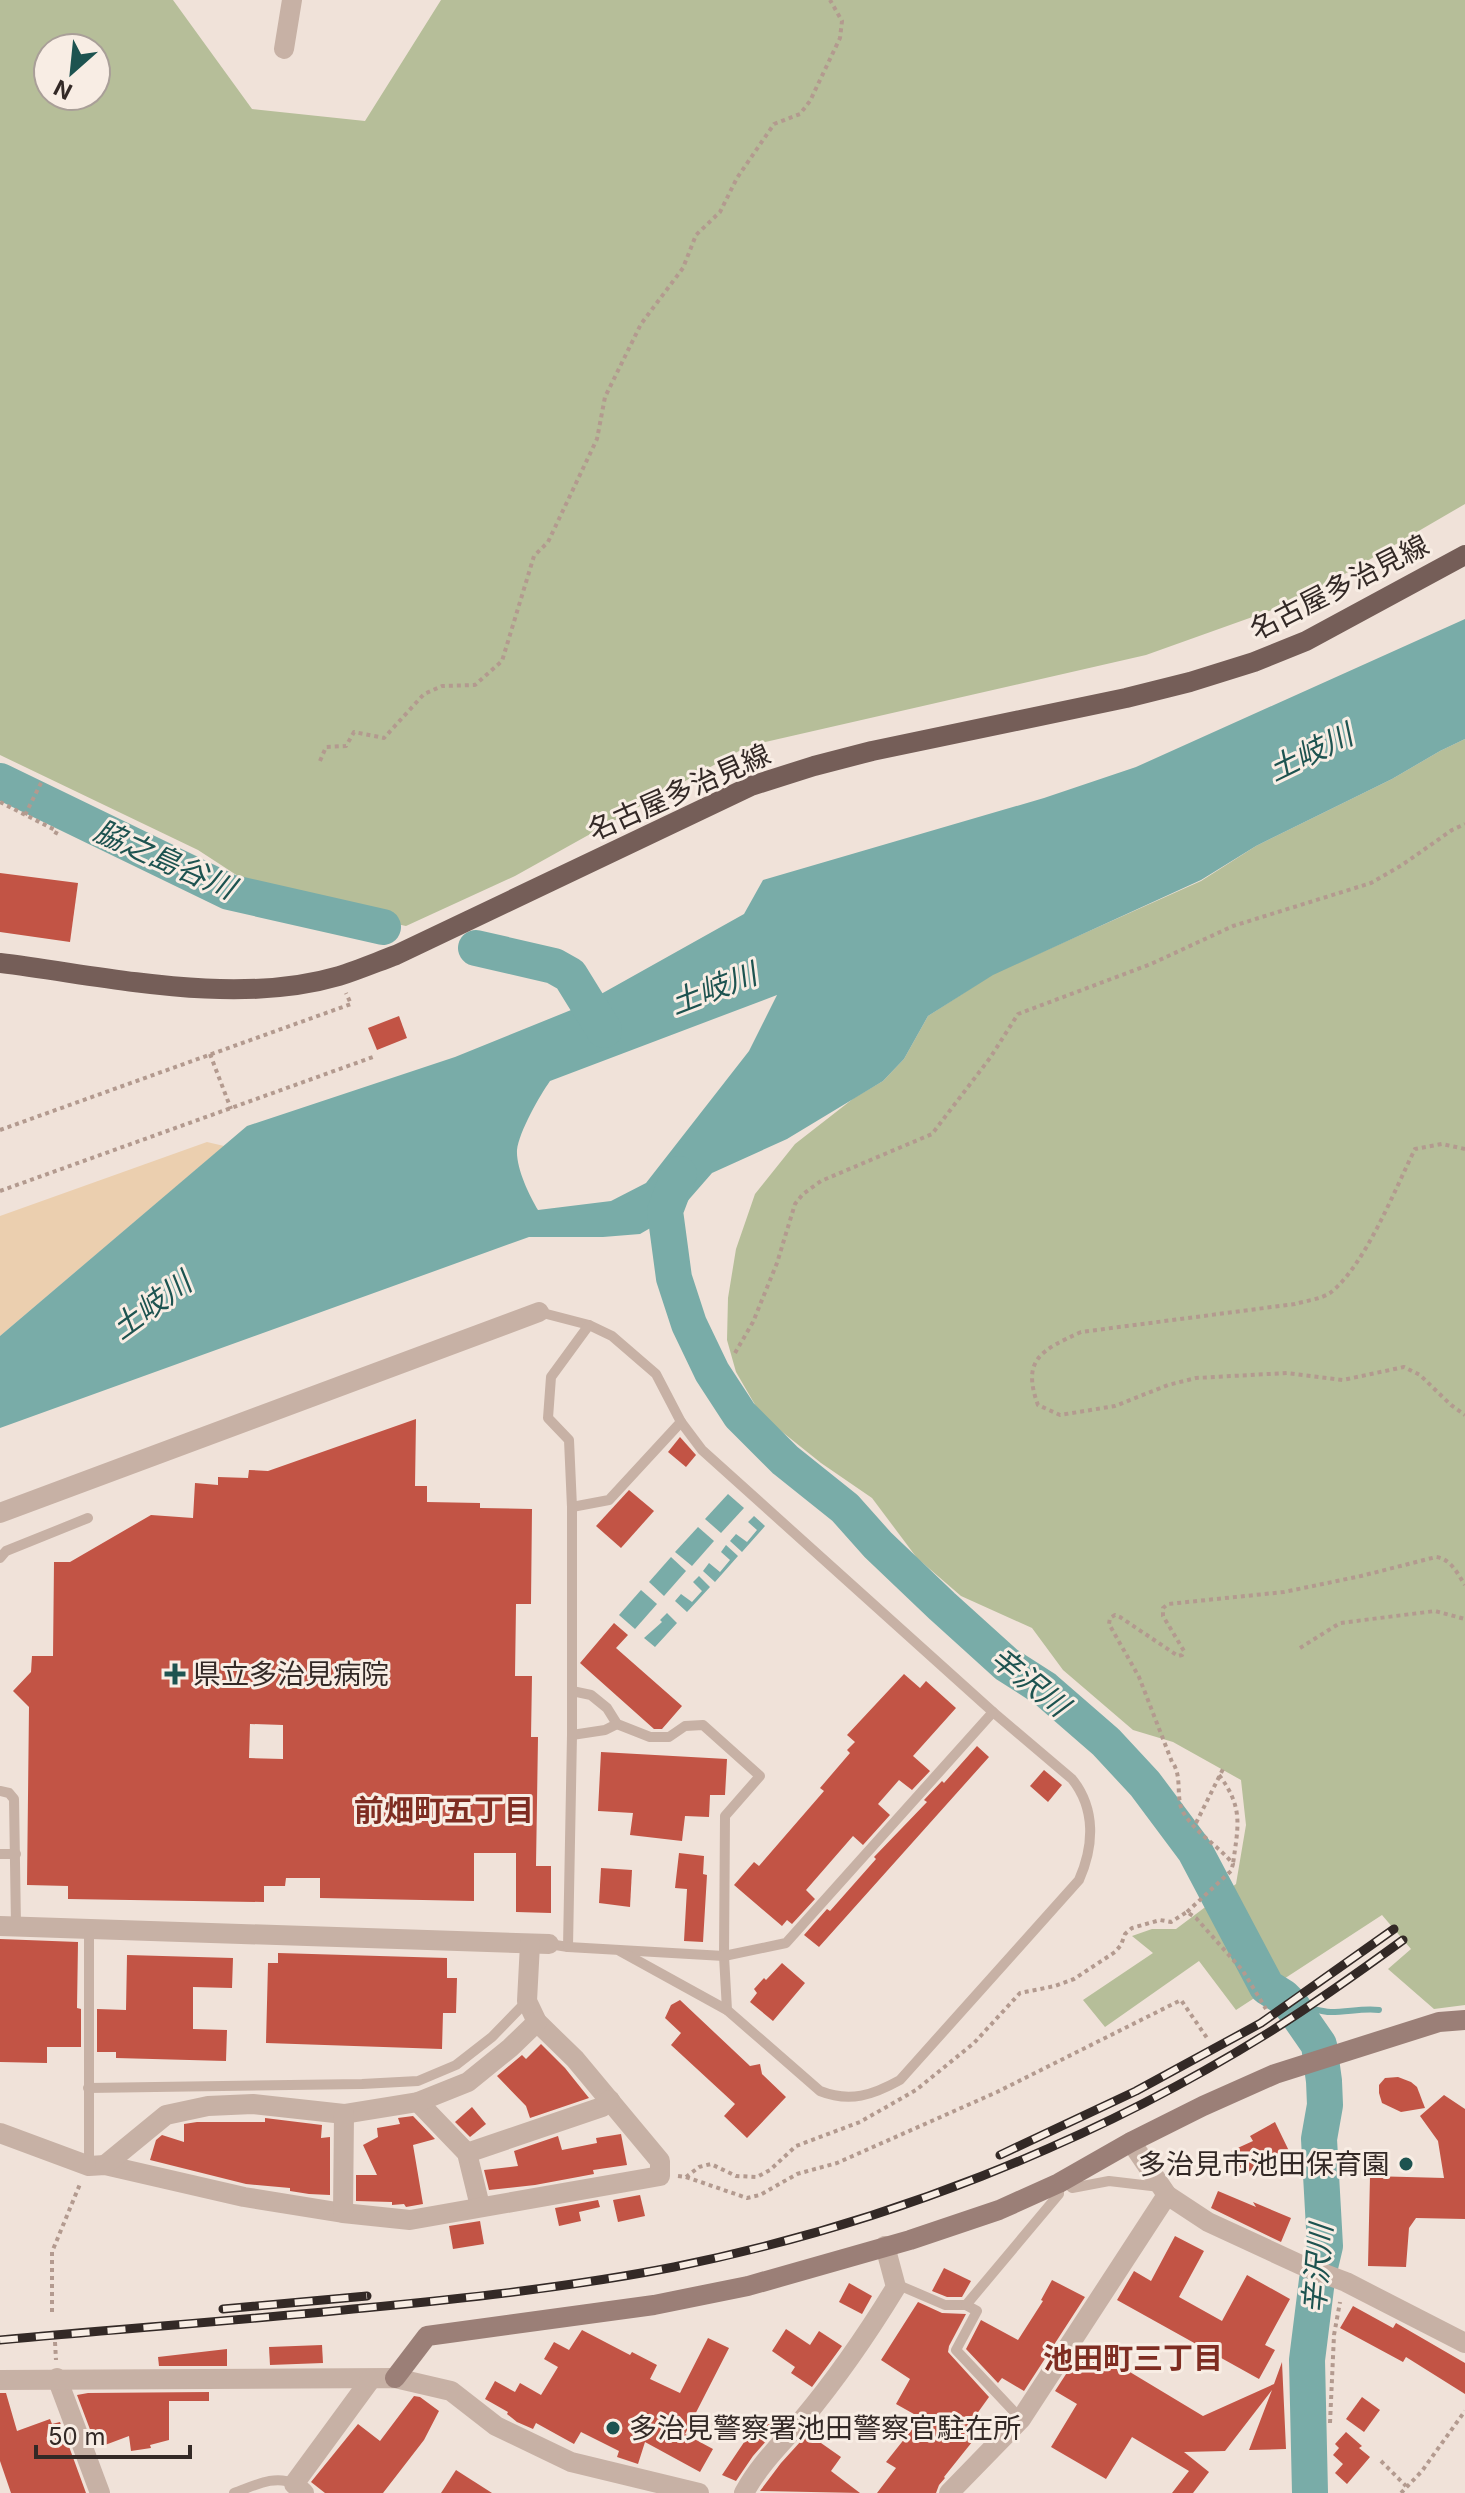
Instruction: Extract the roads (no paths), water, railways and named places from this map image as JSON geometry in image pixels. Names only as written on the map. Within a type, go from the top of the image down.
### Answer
[{"type":"main road","name":"名古屋多治見線","points":[[0,963],[215,989],[269,987],[338,976],[396,955],[751,786],[872,751],[1126,698],[1254,662],[1306,641],[1465,555]]},
{"type":"street","points":[[284,49],[292,0]]},
{"type":"street","points":[[0,1513],[539,1312]]},
{"type":"street","points":[[0,2133],[97,2166],[244,2197],[410,2220],[660,2176],[660,2161],[575,2059],[537,2022],[527,2001],[549,1945],[8,1926]]},
{"type":"street","points":[[395,2378],[427,2336],[654,2305],[748,2286],[925,2235],[999,2210],[1062,2182],[1131,2142],[1275,2074],[1439,2022],[1465,2020]]},
{"type":"street","points":[[97,2166],[166,2115],[208,2106],[253,2104],[344,2114],[418,2102],[468,2082],[537,2022]]},
{"type":"street","points":[[467,2153],[602,2107],[610,2100]]},
{"type":"street","points":[[418,2102],[467,2153],[480,2206]]},
{"type":"street","points":[[343,2213],[344,2114]]},
{"type":"street","points":[[1131,2142],[1163,2191],[1208,2222],[1301,2265],[1342,2280],[1465,2343]]},
{"type":"street","points":[[949,2493],[1021,2419],[1163,2191]]},
{"type":"street","points":[[744,2493],[755,2471],[803,2419],[872,2327],[896,2287],[885,2246]]},
{"type":"street","points":[[57,2378],[100,2493]]},
{"type":"street","points":[[0,2380],[395,2378],[451,2391],[496,2426],[571,2462],[641,2486],[699,2493]]},
{"type":"street","points":[[299,2488],[371,2379]]},
{"type":"lane","points":[[539,1312],[589,1325],[612,1336],[656,1374],[681,1422],[702,1450],[993,1712],[1072,1779],[1088,1806],[1091,1825],[1090,1847],[1079,1880],[900,2080],[880,2091],[856,2097],[833,2096],[820,2091],[727,2010],[618,1949]]},
{"type":"lane","points":[[589,1325],[551,1377],[548,1418],[569,1440],[572,1507],[572,1735],[549,1945],[724,1956],[786,1943],[993,1712]]},
{"type":"lane","points":[[572,1507],[609,1500],[681,1422]]},
{"type":"lane","points":[[0,1558],[6,1551],[88,1518]]},
{"type":"lane","points":[[572,1691],[591,1695],[607,1708],[617,1724],[650,1737],[669,1737],[685,1726],[703,1725],[760,1776],[725,1816],[724,1956],[727,2010]]},
{"type":"lane","points":[[572,1735],[605,1730],[617,1724]]},
{"type":"lane","points":[[0,1791],[9,1793],[14,1799],[16,1854],[8,1926]]},
{"type":"lane","points":[[0,1854],[16,1854]]},
{"type":"lane","points":[[89,1930],[88,2088],[97,2166]]},
{"type":"lane","points":[[88,2088],[418,2081],[456,2065],[492,2037],[527,2001]]},
{"type":"lane","points":[[966,2305],[1059,2194],[1062,2182],[1072,2188],[1109,2181],[1163,2191]]},
{"type":"lane","points":[[896,2287],[903,2287],[945,2305],[966,2305],[977,2311],[956,2350],[1021,2419]]},
{"type":"lane","points":[[234,2493],[284,2479],[299,2488]]},
{"type":"water","name":"土岐川","points":[[1465,619],[1465,739],[1256,846],[1201,880],[993,975],[928,1016],[904,1059],[883,1081],[787,1139],[712,1173],[678,1212],[640,1234],[529,1237],[0,1428],[0,1336],[247,1126],[455,1057],[576,1008],[744,914],[763,880],[1044,798],[1136,767]],"holes":[[[777,995],[749,1051],[646,1183],[611,1201],[538,1210],[521,1173],[517,1150],[526,1124],[550,1081]]]},
{"type":"water","points":[[728,1494],[744,1508],[721,1533],[705,1519]]},
{"type":"water","points":[[754,1516],[765,1526],[742,1552],[730,1541],[736,1534],[747,1542],[757,1530],[748,1522]]},
{"type":"water","points":[[698,1527],[714,1541],[692,1566],[675,1552]]},
{"type":"water","points":[[726,1545],[738,1556],[715,1582],[703,1571],[709,1563],[720,1572],[730,1560],[721,1552]]},
{"type":"water","points":[[671,1557],[686,1571],[664,1596],[649,1582]]},
{"type":"water","points":[[699,1576],[710,1587],[687,1612],[675,1601],[681,1594],[692,1602],[702,1591],[693,1582]]},
{"type":"water","points":[[641,1590],[657,1604],[635,1629],[619,1615]]},
{"type":"water","points":[[667,1613],[677,1623],[655,1647],[644,1638],[662,1622],[660,1620]]},
{"type":"waterway","name":"脇之島谷川","points":[[0,781],[229,892],[383,927]]},
{"type":"waterway","name":"脇之島谷川","points":[[476,948],[554,966],[570,975],[604,1030]]},
{"type":"waterway","name":"辛沢川","points":[[679,1174],[665,1211],[674,1278],[689,1324],[712,1372],[740,1415],[785,1460],[845,1508],[878,1545],[942,1606],[1006,1664],[1045,1689],[1106,1742],[1145,1784],[1195,1851],[1267,1987],[1292,2006],[1319,2045],[1325,2105],[1319,2139],[1325,2246],[1317,2280],[1307,2360],[1310,2493]]},
{"type":"waterway","points":[[1292,2006],[1331,2012],[1379,2010]]},
{"type":"railway","points":[[1000,2155],[1136,2091],[1261,2023],[1394,1929]]},
{"type":"railway","points":[[0,2340],[364,2308],[558,2286],[674,2267],[829,2228],[982,2176],[1128,2111],[1268,2033],[1403,1940]]},
{"type":"railway","points":[[223,2309],[367,2296]]},
{"type":"place","name":"県立多治見病院","points":[[175,1674]]},
{"type":"place","name":"多治見市池田保育園","points":[[1406,2164]]},
{"type":"place","name":"多治見警察署池田警察官駐在所","points":[[613,2428]]},
{"type":"district","name":"前畑町五丁目","points":[[444,1810]]},
{"type":"district","name":"池田町三丁目","points":[[1133,2358]]}]
